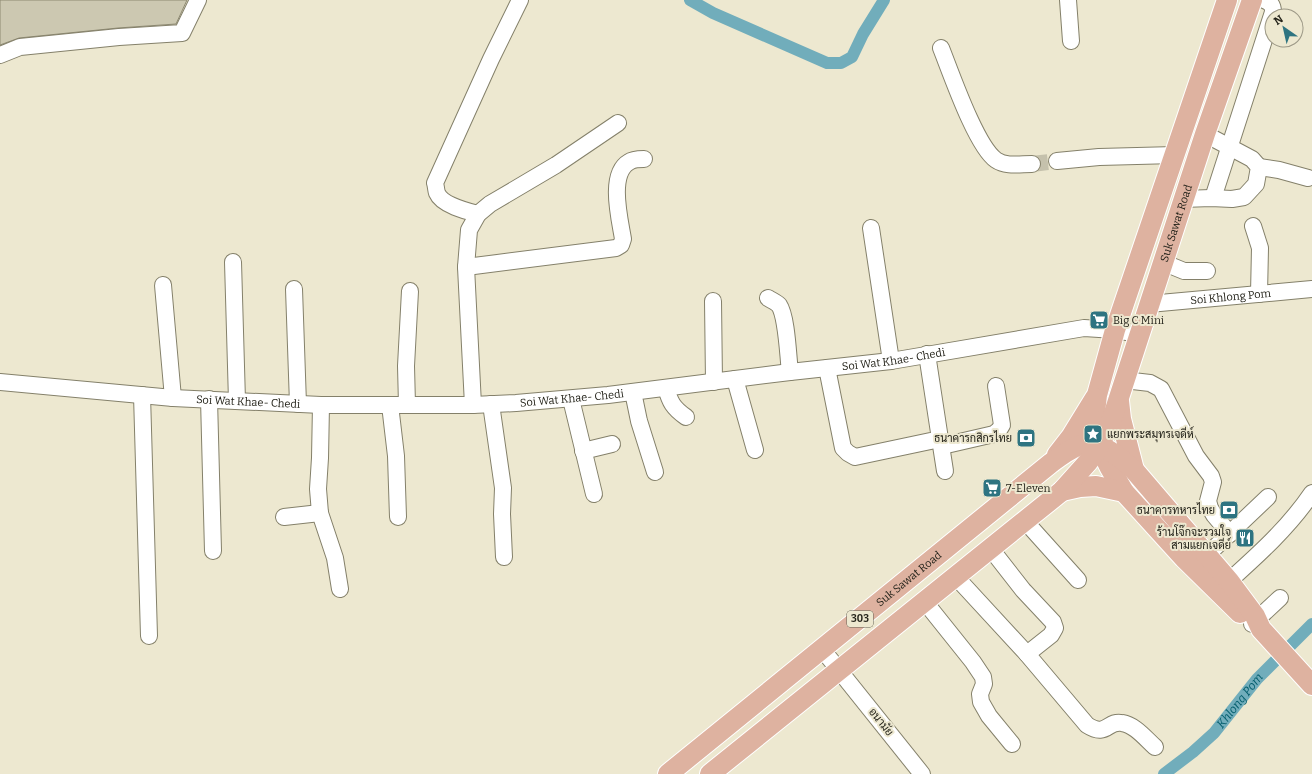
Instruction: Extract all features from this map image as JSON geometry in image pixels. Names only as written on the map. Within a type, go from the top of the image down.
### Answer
[{"type":"main road","name":"Suk Sawat Road","points":[[1227,0],[1115,330],[1097,395],[1095,428],[1099,446],[1124,492],[1184,558],[1255,622],[1312,685]]},
{"type":"main road","name":"Suk Sawat Road","points":[[710,774],[1062,491],[1078,474],[1099,446],[1119,401],[1124,380],[1162,262],[1218,94],[1250,7]]},
{"type":"main road","points":[[1051,463],[1071,437],[1097,395]]},
{"type":"main road","points":[[1119,401],[1121,419],[1134,470]]},
{"type":"main road","name":"Suk Sawat Road","points":[[668,774],[1051,463],[1079,446],[1087,444],[1099,446],[1120,456],[1134,470],[1229,581],[1255,622]]},
{"type":"main road","points":[[1062,491],[1080,487],[1096,486],[1124,492]]},
{"type":"main road","points":[[1184,558],[1203,550]]},
{"type":"street","points":[[0,55],[20,47],[119,37],[182,33],[198,0]]},
{"type":"street","points":[[478,214],[456,208],[441,198],[436,192],[435,183],[491,59],[520,0]]},
{"type":"street","points":[[1068,0],[1071,40]]},
{"type":"street","points":[[1227,0],[1250,7]]},
{"type":"street","points":[[1264,0],[1270,2],[1273,8]]},
{"type":"street","points":[[1213,198],[1264,40],[1240,33]]},
{"type":"street","points":[[941,48],[973,127],[995,160],[1006,165],[1032,164]]},
{"type":"street","points":[[1218,94],[1246,95]]},
{"type":"street","points":[[473,405],[466,267],[468,230],[478,214],[490,204],[556,165],[618,123]]},
{"type":"street","points":[[1205,134],[1252,159],[1259,167],[1279,170],[1308,178]]},
{"type":"street","points":[[1057,161],[1099,157],[1175,154]]},
{"type":"street","points":[[466,267],[616,248],[621,245],[623,239],[616,186],[624,165],[630,161],[644,159]]},
{"type":"street","points":[[1183,199],[1232,199],[1244,197],[1256,184],[1259,167]]},
{"type":"street","points":[[1253,226],[1260,248],[1259,294]]},
{"type":"street","points":[[871,228],[891,361]]},
{"type":"street","points":[[233,262],[237,401]]},
{"type":"street","points":[[1162,262],[1184,271],[1207,271]]},
{"type":"street","points":[[163,285],[173,398]]},
{"type":"street","points":[[294,289],[298,404]]},
{"type":"street","name":"Soi Khlong Pom","points":[[1149,304],[1312,289]]},
{"type":"street","points":[[407,405],[406,366],[410,291]]},
{"type":"street","points":[[768,298],[778,305],[782,312],[790,372]]},
{"type":"street","points":[[713,301],[714,382]]},
{"type":"street","name":"Soi Wat Khae- Chedi","points":[[0,382],[173,398],[321,405],[473,405],[571,399],[891,361],[1084,328],[1115,330],[1139,334]]},
{"type":"street","points":[[927,354],[945,471]]},
{"type":"street","points":[[827,368],[843,448],[855,457],[994,434],[1002,425],[996,386]]},
{"type":"street","points":[[735,379],[755,450]]},
{"type":"street","points":[[1124,380],[1150,383],[1162,389],[1196,456],[1211,476],[1213,482],[1208,501],[1210,508],[1214,516],[1230,534]]},
{"type":"street","points":[[666,388],[673,406],[677,411],[686,417]]},
{"type":"street","points":[[633,392],[655,472]]},
{"type":"street","points":[[142,395],[149,636]]},
{"type":"street","points":[[209,399],[213,551]]},
{"type":"street","points":[[571,399],[594,494]]},
{"type":"street","points":[[491,404],[503,488],[502,514],[504,557]]},
{"type":"street","points":[[321,405],[318,489],[320,513],[335,558],[340,589]]},
{"type":"street","points":[[390,405],[396,456],[398,517]]},
{"type":"street","points":[[583,451],[612,444]]},
{"type":"street","points":[[1229,581],[1263,551],[1290,521],[1312,493]]},
{"type":"street","points":[[1203,550],[1230,534],[1268,497]]},
{"type":"street","points":[[284,517],[320,513]]},
{"type":"street","points":[[1025,521],[1078,580]]},
{"type":"street","points":[[991,549],[1023,590],[1053,622],[1055,628],[1051,635],[1027,654]]},
{"type":"street","points":[[956,577],[1027,654],[1087,725],[1095,730],[1104,729],[1120,722],[1130,725],[1155,747]]},
{"type":"street","points":[[1255,622],[1280,598]]},
{"type":"street","points":[[925,602],[973,662],[983,678],[984,684],[980,694],[981,702],[989,716],[1012,744]]},
{"type":"street","name":"อนามัย","points":[[822,649],[922,774]]},
{"type":"building","points":[[0,0],[187,0],[176,24],[19,38],[0,45]]},
{"type":"waterway","points":[[690,0],[713,13],[827,63],[841,63],[852,57],[863,34],[884,0]]},
{"type":"waterway","name":"Khlong Pom","points":[[1164,774],[1193,752],[1214,733],[1257,679],[1312,624]]},
{"type":"tunnel","points":[[1032,164],[1057,161]]},
{"type":"place","name":"Big C Mini","points":[[1099,320]]},
{"type":"place","name":"แยกพระสมุทรเจดีห์","points":[[1093,434]]},
{"type":"place","name":"ธนาคารกสิกรไทย","points":[[1026,438]]},
{"type":"place","name":"7-Eleven","points":[[992,488]]},
{"type":"place","name":"ธนาคารทหารไทย","points":[[1229,510]]},
{"type":"place","name":"ร้านโจ๊กจะรวมใจ สามแยกเจดีย์","points":[[1245,538]]}]
